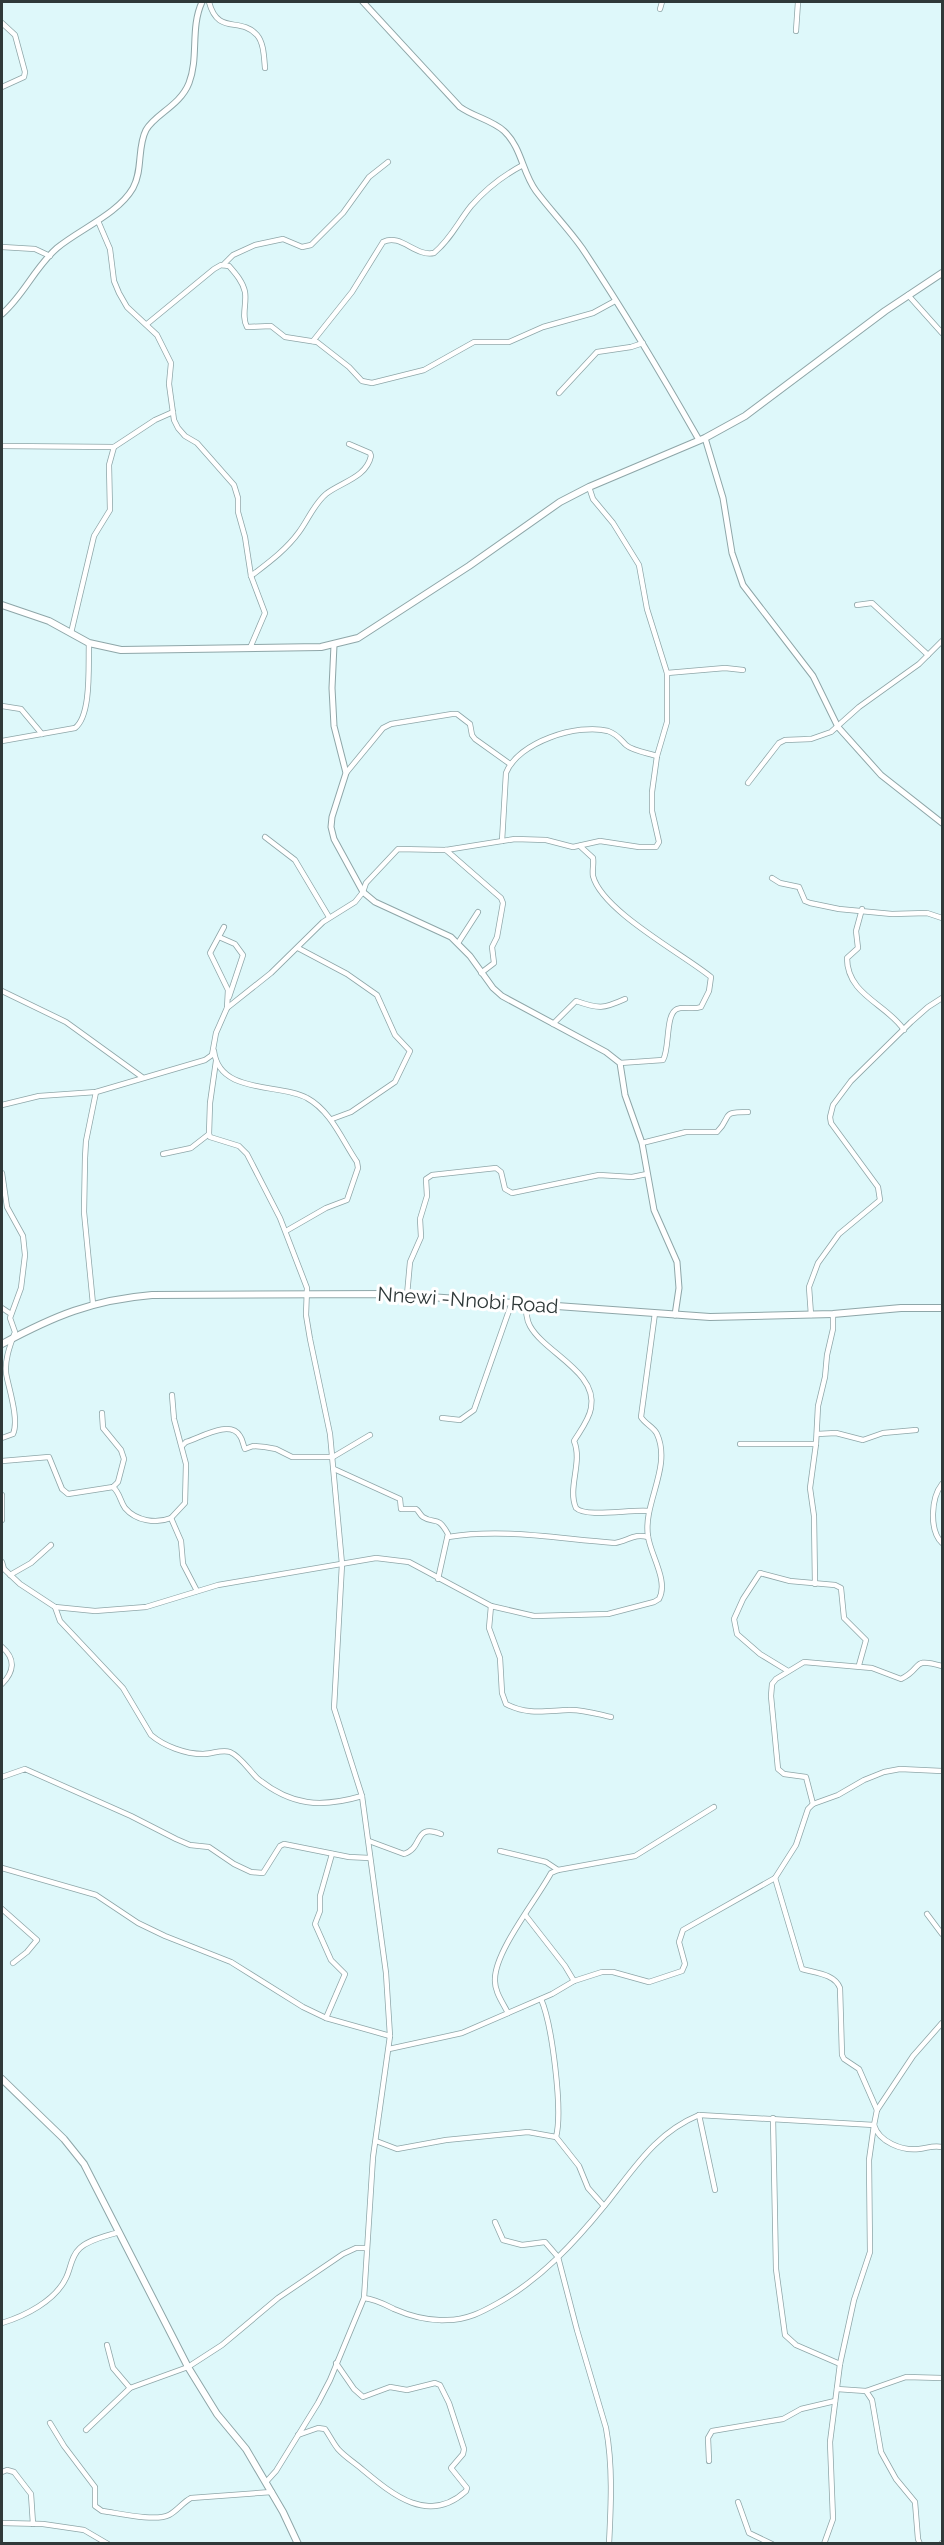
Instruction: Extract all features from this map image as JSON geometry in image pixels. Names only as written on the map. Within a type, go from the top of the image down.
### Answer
[{"type":"main road","points":[[2,605],[32,614],[89,643],[121,650],[334,645],[358,638],[469,566],[536,516],[589,487],[702,439],[745,416],[908,295],[942,273]]},
{"type":"main road","name":"Nnewi -Nnobi Road","points":[[2,1344],[58,1316],[93,1304],[152,1295],[307,1293],[407,1295],[711,1317],[811,1315],[901,1308],[942,1308]]},
{"type":"main road","points":[[2,2079],[75,2151],[188,2367],[266,2481],[298,2544]]},
{"type":"street","points":[[2,314],[19,299],[50,256],[67,241],[98,221],[133,188],[146,131],[174,105],[188,85],[193,64],[195,19],[202,2]]},
{"type":"street","points":[[209,2],[212,14],[217,19],[258,35],[262,43],[265,68]]},
{"type":"street","points":[[363,2],[460,107],[471,115],[495,124],[518,149],[528,178],[581,247],[702,439],[723,498],[736,570],[743,585],[813,676],[838,727],[881,776],[942,823]]},
{"type":"street","points":[[660,9],[662,2]]},
{"type":"street","points":[[796,31],[798,2]]},
{"type":"street","points":[[2,23],[15,35],[25,72],[24,77],[20,80],[2,87]]},
{"type":"street","points":[[147,324],[233,255],[255,245],[283,239],[302,247],[311,245],[343,213],[369,177],[388,162]]},
{"type":"street","points":[[313,341],[352,292],[383,242],[395,239],[422,252],[434,253],[446,243],[470,207],[479,198],[510,172],[523,165]]},
{"type":"street","points":[[98,221],[110,249],[114,281],[119,293],[127,307],[157,334],[171,363],[169,384],[174,420],[185,436],[197,443],[234,485],[251,576],[265,613],[250,648]]},
{"type":"street","points":[[2,247],[35,249],[50,256]]},
{"type":"street","points":[[223,265],[230,266],[246,294],[244,315],[247,327],[271,326],[285,338],[320,344],[350,367],[362,381],[372,383],[424,370],[474,342],[516,339],[543,327],[593,312],[615,301]]},
{"type":"street","points":[[908,295],[942,333]]},
{"type":"street","points":[[559,393],[597,351],[631,347],[642,343]]},
{"type":"street","points":[[2,446],[114,447],[155,420],[173,412]]},
{"type":"street","points":[[251,576],[279,555],[327,494],[348,482],[368,466],[370,453],[349,444]]},
{"type":"street","points":[[71,633],[94,536],[110,510],[109,465],[114,447]]},
{"type":"street","points":[[227,1008],[271,973],[329,917],[356,902],[366,883],[398,849],[446,850],[502,841],[546,840],[567,846],[580,846],[600,841],[656,847],[658,842],[652,811],[657,756],[667,722],[666,673],[647,609],[639,565],[613,522],[593,499],[589,487]]},
{"type":"street","points":[[857,605],[872,603],[928,655]]},
{"type":"street","points":[[748,783],[779,743],[785,740],[811,740],[838,727],[860,707],[909,672],[942,641]]},
{"type":"street","points":[[2,741],[75,728],[80,724],[86,705],[89,643]]},
{"type":"street","points":[[334,645],[332,688],[334,726],[346,772]]},
{"type":"street","points":[[666,673],[724,668],[743,670]]},
{"type":"street","points":[[2,706],[21,709],[42,734]]},
{"type":"street","points":[[510,764],[475,739],[470,724],[457,714],[392,724],[383,728],[346,772],[331,827],[334,839],[363,892],[375,902],[438,930],[458,943],[492,988],[502,996],[615,1058],[620,1063],[625,1095],[642,1143],[658,1223],[677,1262],[679,1288],[675,1315]]},
{"type":"street","points":[[502,841],[504,787],[510,764],[550,736],[587,730],[609,731],[618,735],[628,747],[657,756]]},
{"type":"street","points":[[266,837],[295,860],[329,917]]},
{"type":"street","points":[[580,846],[593,858],[593,877],[610,902],[711,977],[709,991],[701,1007],[677,1009],[674,1012],[667,1035],[668,1047],[663,1060],[620,1063]]},
{"type":"street","points":[[446,850],[501,898],[503,903],[497,937],[492,947],[494,963],[481,973]]},
{"type":"street","points":[[772,878],[780,883],[799,887],[805,901],[810,903],[824,904],[839,909],[862,909],[905,915],[927,913],[942,918]]},
{"type":"street","points":[[862,909],[856,931],[858,948],[847,958],[849,970],[865,996],[900,1023],[904,1030]]},
{"type":"street","points":[[458,943],[478,912]]},
{"type":"street","points":[[224,927],[210,953],[223,977],[228,999]]},
{"type":"street","points":[[2,1105],[39,1096],[96,1092],[205,1060],[212,1055],[216,1033],[227,1008],[243,955],[235,944],[219,937]]},
{"type":"street","points":[[298,948],[347,974],[377,995],[384,1006],[389,1025],[410,1051],[395,1082],[351,1112],[332,1119]]},
{"type":"street","points":[[2,991],[66,1022],[142,1077]]},
{"type":"street","points":[[811,1315],[809,1287],[818,1263],[839,1234],[880,1200],[878,1187],[831,1123],[831,1110],[851,1082],[928,1007],[942,998]]},
{"type":"street","points":[[553,1024],[576,1001],[594,1008],[602,1008],[625,999]]},
{"type":"street","points":[[214,1048],[216,1061],[210,1103],[210,1137],[243,1149],[286,1231],[306,1284],[306,1315],[327,1412],[333,1457],[342,1564],[334,1708],[362,1796],[386,1973],[390,2036],[376,2141],[366,2248],[364,2298],[318,2403],[276,2470],[266,2481]]},
{"type":"street","points":[[216,1061],[233,1079],[241,1080],[249,1086],[302,1096],[332,1119],[334,1128],[357,1162],[358,1168],[348,1200],[326,1208],[286,1231]]},
{"type":"street","points":[[93,1304],[84,1212],[86,1141],[96,1092]]},
{"type":"street","points":[[642,1143],[686,1132],[713,1133],[720,1129],[731,1112],[748,1112]]},
{"type":"street","points":[[163,1154],[190,1148],[209,1134]]},
{"type":"street","points":[[407,1295],[410,1262],[421,1237],[420,1219],[427,1196],[426,1179],[432,1175],[496,1168],[501,1172],[505,1188],[512,1193],[517,1193],[599,1175],[632,1177],[647,1174]]},
{"type":"street","points":[[2,1173],[7,1207],[23,1236],[25,1255],[21,1288],[11,1314],[15,1332],[11,1340],[6,1376],[11,1388],[15,1428],[13,1434],[2,1438]]},
{"type":"street","points":[[442,1418],[460,1420],[474,1410],[512,1302]]},
{"type":"street","points":[[526,1303],[530,1326],[583,1377],[590,1390],[591,1409],[574,1441],[578,1449],[574,1489],[576,1508],[580,1512],[590,1514],[626,1509],[649,1511]]},
{"type":"street","points":[[2,1308],[11,1314]]},
{"type":"street","points":[[2,1562],[3,1572],[38,1598],[55,1607],[95,1611],[146,1607],[197,1591],[245,1580],[376,1558],[401,1560],[491,1606],[534,1616],[608,1614],[654,1602],[659,1599],[662,1590],[648,1537],[649,1511],[659,1471],[659,1442],[656,1432],[643,1421],[642,1413],[655,1313]]},
{"type":"street","points":[[815,1584],[814,1516],[810,1488],[818,1406],[833,1329],[833,1314]]},
{"type":"street","points":[[113,1487],[118,1491],[125,1508],[140,1519],[158,1521],[171,1518],[185,1503],[187,1497],[186,1464],[174,1419],[172,1395]]},
{"type":"street","points":[[2,1461],[49,1457],[62,1489],[68,1494],[113,1487],[118,1482],[124,1459],[121,1450],[103,1428],[102,1413]]},
{"type":"street","points":[[182,1446],[186,1442],[222,1429],[231,1429],[240,1435],[245,1449],[254,1446],[276,1449],[292,1457],[333,1457],[370,1435]]},
{"type":"street","points":[[817,1434],[836,1433],[863,1440],[883,1433],[916,1430]]},
{"type":"street","points":[[740,1444],[816,1444]]},
{"type":"street","points":[[334,1469],[400,1499],[401,1509],[416,1509],[423,1517],[438,1521],[448,1537],[438,1579]]},
{"type":"street","points":[[942,1484],[935,1495],[934,1503],[936,1529],[942,1543]]},
{"type":"street","points":[[2,1495],[2,1520]]},
{"type":"street","points":[[171,1518],[181,1541],[183,1564],[197,1591]]},
{"type":"street","points":[[448,1537],[514,1532],[615,1543],[636,1535],[648,1537]]},
{"type":"street","points":[[10,1575],[31,1563],[51,1545]]},
{"type":"street","points":[[788,1671],[746,1644],[737,1634],[734,1619],[743,1599],[760,1573],[842,1588],[844,1618],[866,1640],[859,1665]]},
{"type":"street","points":[[491,1606],[489,1628],[500,1658],[502,1693],[506,1704],[516,1709],[540,1713],[577,1710],[611,1717]]},
{"type":"street","points":[[55,1607],[60,1621],[123,1688],[151,1735],[158,1740],[203,1754],[227,1751],[233,1753],[259,1779],[284,1795],[303,1803],[343,1802],[362,1796]]},
{"type":"street","points":[[2,1647],[9,1653],[12,1666],[10,1674],[2,1684]]},
{"type":"street","points":[[813,1804],[806,1777],[784,1774],[778,1769],[771,1689],[776,1679],[804,1662],[859,1665],[901,1679],[921,1662],[926,1661],[942,1666]]},
{"type":"street","points":[[2,1777],[25,1769],[84,1794],[183,1842],[209,1848],[252,1872],[262,1872],[280,1846],[284,1844],[313,1848],[332,1854],[370,1858]]},
{"type":"street","points":[[389,2049],[462,2033],[541,1999],[574,1981],[602,1972],[613,1972],[649,1982],[682,1971],[685,1964],[679,1942],[683,1930],[775,1878],[796,1845],[808,1809],[813,1804],[838,1795],[884,1772],[900,1769],[942,1771]]},
{"type":"street","points":[[508,2013],[495,1986],[495,1976],[512,1936],[551,1873],[635,1856],[714,1807]]},
{"type":"street","points":[[369,1840],[404,1854],[412,1849],[425,1831],[430,1829],[441,1834]]},
{"type":"street","points":[[500,1851],[546,1862],[558,1870]]},
{"type":"street","points":[[326,2018],[345,1974],[331,1960],[315,1924],[332,1854]]},
{"type":"street","points":[[2,1868],[96,1895],[138,1923],[231,1962],[289,2000],[326,2018],[390,2036]]},
{"type":"street","points":[[775,1878],[802,1969],[838,1982],[842,2055],[844,2059],[859,2069],[877,2110]]},
{"type":"street","points":[[2,1909],[37,1940],[13,1963]]},
{"type":"street","points":[[927,1914],[942,1934]]},
{"type":"street","points":[[526,1916],[574,1981]]},
{"type":"street","points":[[541,1999],[547,2012],[553,2047],[558,2122],[556,2137]]},
{"type":"street","points":[[824,2544],[833,2519],[830,2442],[840,2364],[854,2300],[870,2252],[869,2160],[873,2125],[877,2110],[914,2056],[942,2023]]},
{"type":"street","points":[[364,2298],[426,2318],[447,2320],[476,2316],[516,2293],[558,2257],[604,2206],[653,2144],[674,2126],[699,2115],[873,2125]]},
{"type":"street","points":[[699,2115],[715,2190]]},
{"type":"street","points":[[773,2118],[776,2269],[785,2335],[796,2345],[840,2364]]},
{"type":"street","points":[[873,2125],[881,2137],[903,2148],[915,2150],[933,2145],[942,2147]]},
{"type":"street","points":[[376,2141],[397,2149],[446,2140],[528,2132],[556,2137],[579,2166],[588,2188],[604,2206]]},
{"type":"street","points":[[495,2222],[503,2240],[522,2245],[545,2242],[558,2257],[609,2444],[611,2503],[609,2544]]},
{"type":"street","points":[[2,2323],[27,2314],[55,2292],[66,2279],[75,2254],[82,2247],[119,2232]]},
{"type":"street","points":[[86,2430],[130,2388],[188,2367],[222,2345],[278,2298],[342,2254],[356,2248],[366,2248]]},
{"type":"street","points":[[107,2345],[112,2368],[130,2388]]},
{"type":"street","points":[[296,2436],[318,2428],[325,2429],[340,2451],[379,2484],[408,2502],[427,2506],[446,2504],[466,2491],[467,2488],[451,2468],[463,2454],[464,2449],[449,2403],[440,2385],[435,2383],[408,2390],[390,2387],[363,2397],[354,2389],[336,2363]]},
{"type":"street","points":[[837,2390],[866,2391],[906,2377],[942,2378]]},
{"type":"street","points":[[866,2391],[872,2400],[881,2452],[896,2479],[915,2502],[920,2544]]},
{"type":"street","points":[[709,2461],[708,2438],[712,2431],[783,2419],[801,2409],[835,2401]]},
{"type":"street","points":[[50,2423],[63,2446],[85,2471],[95,2487],[95,2506],[102,2511],[159,2517],[169,2515],[182,2502],[192,2498],[272,2492]]},
{"type":"street","points":[[2,2472],[8,2470],[14,2472],[31,2494],[33,2524]]},
{"type":"street","points":[[738,2502],[749,2533],[772,2544]]},
{"type":"street","points":[[2,2523],[84,2530],[108,2544]]}]
